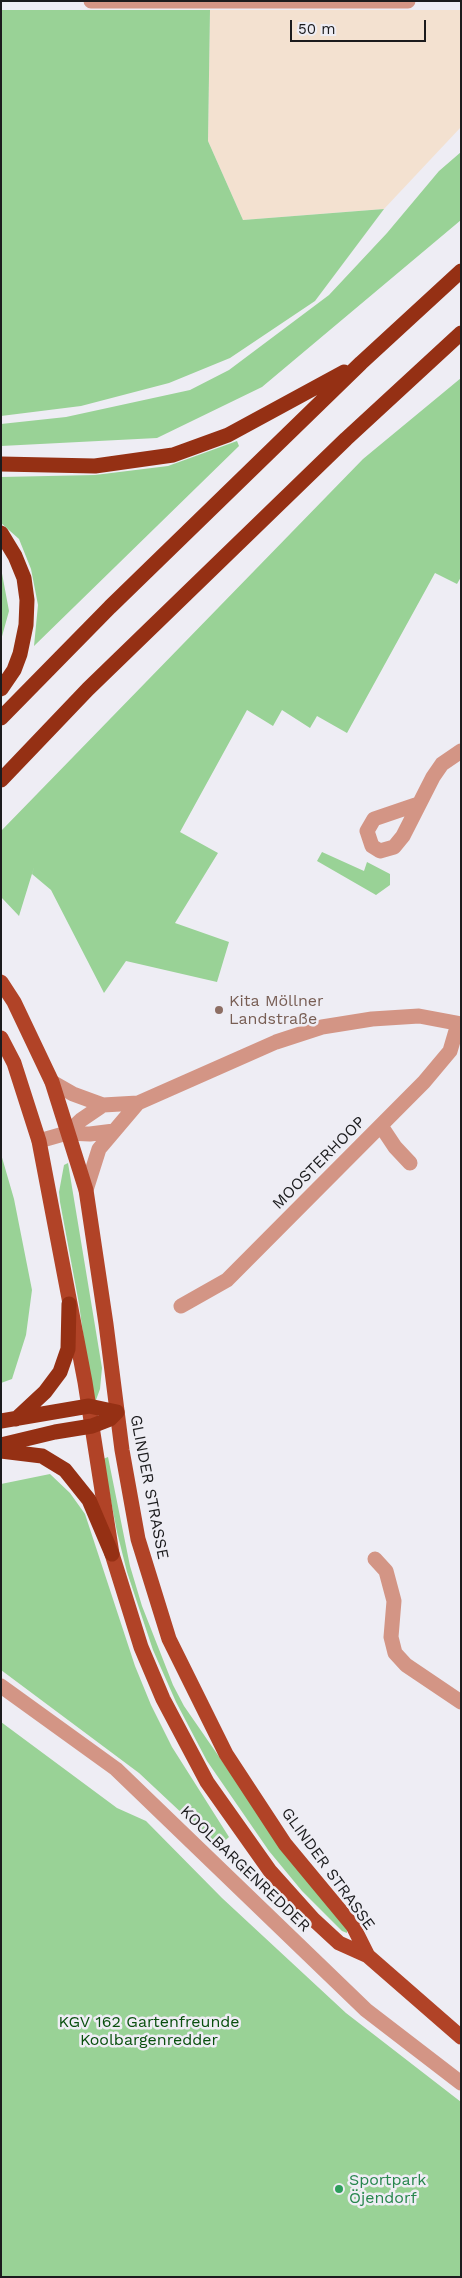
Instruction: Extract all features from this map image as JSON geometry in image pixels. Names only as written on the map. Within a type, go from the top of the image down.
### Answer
[{"type":"highway","points":[[1,718],[110,607],[361,363],[461,271]]},
{"type":"highway","points":[[1,780],[117,661],[346,439],[461,333]]},
{"type":"highway","points":[[1,464],[94,466],[173,455],[228,435],[361,363]]},
{"type":"highway","points":[[1,533],[16,556],[24,578],[27,600],[26,626],[20,654],[14,670],[1,689]]},
{"type":"highway","points":[[9,1420],[45,1392],[60,1372],[68,1349],[70,1304]]},
{"type":"highway","points":[[9,1420],[88,1406],[117,1412]]},
{"type":"highway","points":[[1,1445],[55,1432],[92,1426],[110,1419],[117,1412]]},
{"type":"highway","points":[[1,1451],[42,1456],[64,1470],[89,1500],[112,1554]]},
{"type":"main road","name":"GLINDER STRASSE","points":[[1,982],[14,1002],[52,1082],[86,1190],[117,1412],[138,1539],[169,1639],[226,1754],[285,1844],[353,1926],[368,1956]]},
{"type":"main road","name":"GLINDER STRASSE","points":[[1,1038],[14,1063],[39,1141],[92,1426],[112,1554],[140,1647],[163,1699],[207,1782],[270,1871],[313,1919],[338,1943],[368,1956],[461,2037]]},
{"type":"street","points":[[91,1],[408,1]]},
{"type":"street","points":[[418,804],[442,764],[461,751]]},
{"type":"street","points":[[52,1082],[73,1094],[103,1105],[138,1103],[276,1042],[322,1027],[372,1018],[419,1016],[460,1024]]},
{"type":"street","name":"MOOSTERHOOP","points":[[181,1306],[227,1280],[381,1126],[424,1082],[450,1051],[460,1024]]},
{"type":"street","points":[[86,1190],[99,1149],[138,1103]]},
{"type":"street","points":[[67,1133],[81,1120],[103,1105]]},
{"type":"street","points":[[381,1126],[395,1147],[410,1163]]},
{"type":"street","points":[[39,1141],[67,1133],[90,1134],[114,1131]]},
{"type":"street","points":[[375,1559],[386,1571],[394,1601],[391,1637],[396,1653],[406,1665],[461,1702]]},
{"type":"street","name":"KOOLBARGENREDDER","points":[[1,1686],[116,1769],[366,2010],[461,2083]]},
{"type":"shaded area","points":[[210,10],[461,10],[461,127],[384,209],[243,220],[208,141]]},
{"type":"green space","points":[[1,10],[210,10],[208,141],[243,220],[384,209],[315,301],[230,358],[169,383],[81,406],[1,416]]},
{"type":"green space","points":[[461,152],[461,220],[262,387],[157,438],[1,446],[1,424],[66,417],[190,390],[229,370],[329,295],[387,233],[439,171]]},
{"type":"green space","points":[[461,378],[461,577],[457,584],[435,573],[347,733],[317,716],[310,728],[282,710],[273,726],[247,710],[180,832],[218,853],[175,923],[229,942],[217,982],[126,961],[104,993],[51,890],[32,874],[35,864],[19,916],[1,897],[1,831],[363,459]]},
{"type":"green space","points":[[237,441],[239,446],[34,646],[38,605],[31,569],[19,539],[1,523],[1,477],[95,475],[168,466]]},
{"type":"green space","points":[[1,568],[9,611],[1,640]]},
{"type":"green space","points":[[322,852],[364,871],[367,862],[390,874],[390,885],[376,895],[317,861]]},
{"type":"green space","points":[[1,1154],[14,1199],[32,1290],[26,1335],[12,1379],[1,1383]]},
{"type":"green space","points":[[68,1163],[102,1368],[100,1389],[96,1400],[92,1399],[79,1304],[60,1202],[59,1192],[64,1165]]},
{"type":"green space","points":[[108,1457],[130,1566],[142,1606],[173,1685],[184,1706],[231,1774],[347,1927],[347,1933],[342,1931],[302,1891],[269,1851],[207,1761],[176,1702],[153,1650],[127,1572],[103,1459]]},
{"type":"green space","points":[[50,1474],[70,1493],[85,1514],[135,1666],[151,1705],[172,1747],[229,1837],[218,1847],[139,1773],[1,1670],[1,1484]]},
{"type":"green space","name":"KGV 162 Gartenfreunde Koolbargenredder","points":[[1,1722],[117,1808],[146,1821],[222,1898],[346,2013],[461,2102],[461,2277],[1,2277]]},
{"type":"place","name":"Kita Möllner Landstraße","points":[[219,1010]]},
{"type":"place","name":"Sportpark Öjendorf","points":[[339,2189]]}]
